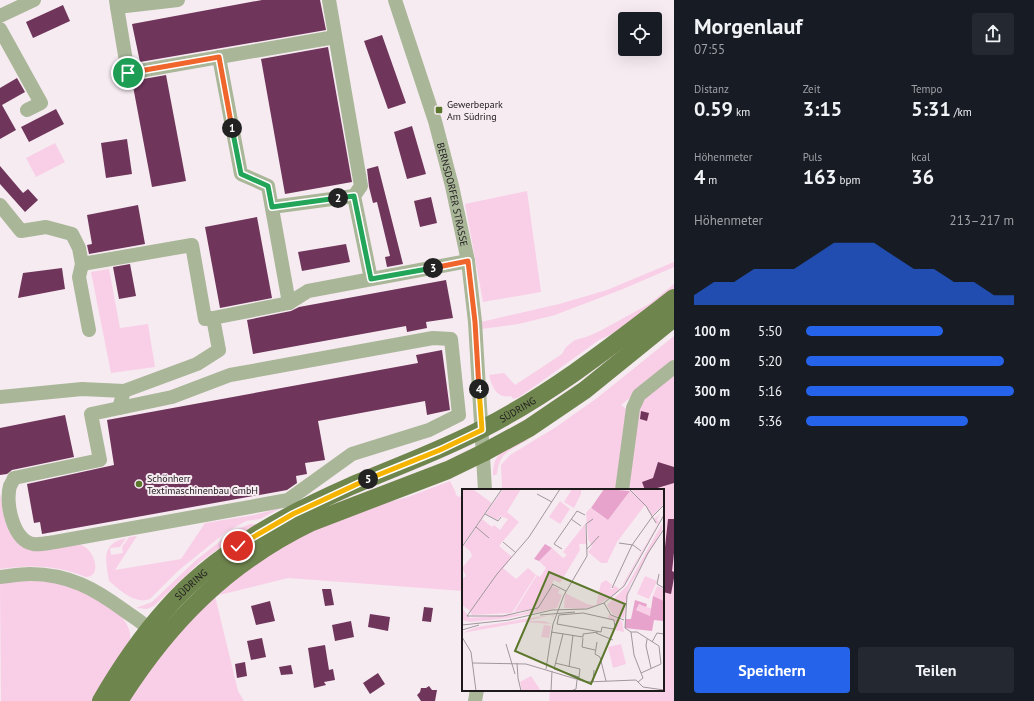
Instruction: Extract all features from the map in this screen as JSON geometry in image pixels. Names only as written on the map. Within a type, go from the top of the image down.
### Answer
[{"type":"main road","name":"SÜDRING","points":[[119,701],[139,670],[168,607],[208,570],[238,546],[293,514],[352,486],[440,450],[517,411],[543,394],[674,298]]},
{"type":"main road","name":"SÜDRING","points":[[101,701],[123,665],[217,583],[273,543],[295,530],[330,514],[431,477],[484,453],[528,428],[565,404],[674,318]]},
{"type":"street","points":[[0,16],[34,0]]},
{"type":"street","points":[[178,0],[116,3],[128,73],[335,36]]},
{"type":"street","points":[[329,0],[361,186],[354,196],[371,279]]},
{"type":"street","name":"BERNSDORFER STRASSE","points":[[395,0],[432,107],[452,186],[468,261],[475,322],[485,489]]},
{"type":"street","points":[[0,29],[41,103],[27,110]]},
{"type":"street","points":[[219,57],[241,174],[268,186],[289,304]]},
{"type":"street","points":[[272,207],[354,196]]},
{"type":"street","points":[[0,206],[21,231],[46,227],[72,234],[79,248],[82,264],[79,277],[89,330]]},
{"type":"street","points":[[82,264],[192,245],[205,319],[289,304],[308,291],[468,261]]},
{"type":"street","points":[[0,398],[82,389],[124,391],[197,364],[219,350],[213,318]]},
{"type":"street","points":[[433,338],[451,339],[459,415],[429,430],[352,454],[288,500],[55,542],[33,544],[23,540],[16,530],[8,501],[10,486],[14,478],[100,460],[91,414],[119,408],[172,397],[230,375],[433,338]]},
{"type":"street","points":[[622,489],[633,408],[638,396],[674,367]]},
{"type":"street","points":[[119,408],[124,391]]},
{"type":"street","points":[[0,577],[35,574],[57,576],[71,580],[97,592],[154,637]]},
{"type":"street","points":[[475,701],[477,691]]},
{"type":"shaded area","points":[[55,143],[65,162],[36,177],[26,158]]},
{"type":"shaded area","points":[[527,191],[541,292],[483,302],[465,204]]},
{"type":"shaded area","points":[[674,262],[674,267],[623,289],[555,315],[519,324],[481,329],[481,322],[559,304],[607,290]]},
{"type":"shaded area","points":[[109,269],[120,328],[148,324],[155,367],[111,373],[91,272]]},
{"type":"shaded area","points":[[674,284],[674,291],[621,330],[599,340],[519,397],[513,399],[511,396],[502,396],[494,388],[489,375],[504,373],[515,385],[562,354],[566,347],[575,340],[600,331],[649,304]]},
{"type":"shaded area","points":[[674,336],[674,363],[621,405],[629,411],[620,489],[501,489],[502,487],[501,465],[510,455],[556,427],[597,398]]},
{"type":"shaded area","points":[[674,375],[674,701],[549,701],[550,691],[664,691],[664,489],[624,489],[635,405]]},
{"type":"shaded area","points":[[520,439],[528,440],[507,452],[503,456],[498,467],[497,474],[493,476],[493,468],[497,457],[500,453]]},
{"type":"shaded area","points":[[450,481],[456,493],[455,494],[459,497],[462,496],[462,591],[288,578],[215,596],[238,691],[244,701],[129,701],[154,663],[215,593],[277,547],[361,509],[408,497]]},
{"type":"shaded area","points":[[0,493],[6,523],[12,536],[17,542],[24,547],[77,544],[83,546],[92,555],[95,561],[94,572],[91,576],[86,577],[64,570],[43,567],[0,569]]},
{"type":"shaded area","points":[[281,508],[260,519],[246,521],[226,532],[178,571],[150,599],[139,600],[128,596],[109,581],[106,560],[108,549],[112,544],[118,541],[126,538],[120,547],[110,548],[111,555],[123,553],[122,547],[129,537],[137,536],[115,570],[181,559],[205,523],[254,515]]},
{"type":"shaded area","points":[[250,524],[257,524],[233,538],[199,563],[154,606],[147,609],[136,608],[152,602],[196,560],[238,529]]},
{"type":"shaded area","points":[[28,579],[59,582],[73,586],[110,607],[117,612],[128,625],[130,642],[95,701],[1,701],[0,582]]},
{"type":"building","points":[[262,0],[320,0],[326,30],[140,62],[132,24]]},
{"type":"building","points":[[63,5],[70,21],[33,38],[26,22]]},
{"type":"building","points":[[382,35],[406,103],[388,109],[364,41]]},
{"type":"building","points":[[328,47],[352,182],[285,194],[261,59]]},
{"type":"building","points":[[166,75],[186,181],[152,187],[132,81]]},
{"type":"building","points":[[17,78],[25,92],[2,105],[16,130],[0,139],[0,88]]},
{"type":"building","points":[[56,109],[64,124],[29,142],[21,127]]},
{"type":"building","points":[[412,126],[426,174],[407,179],[394,132]]},
{"type":"building","points":[[127,139],[132,174],[106,178],[101,143]]},
{"type":"building","points":[[0,166],[23,193],[28,189],[38,200],[25,212],[0,184]]},
{"type":"building","points":[[378,166],[403,264],[387,267],[385,257],[390,256],[377,202],[373,203],[367,169]]},
{"type":"building","points":[[431,197],[437,223],[420,227],[414,201]]},
{"type":"building","points":[[138,205],[145,244],[89,254],[87,245],[92,244],[87,215]]},
{"type":"building","points":[[257,217],[272,298],[220,308],[205,227]]},
{"type":"building","points":[[346,244],[350,262],[302,271],[298,252]]},
{"type":"building","points":[[130,264],[136,296],[119,299],[113,267]]},
{"type":"building","points":[[62,268],[65,289],[18,298],[23,273]]},
{"type":"building","points":[[446,280],[453,318],[426,322],[427,328],[407,332],[406,326],[253,354],[247,320],[291,311],[299,307]]},
{"type":"building","points":[[442,350],[450,410],[427,415],[425,401],[318,421],[325,460],[305,463],[307,474],[296,476],[297,483],[287,490],[42,534],[40,522],[34,523],[27,484],[114,465],[107,420],[418,363],[416,355]]},
{"type":"building","points":[[641,411],[649,413],[647,421],[640,419]]},
{"type":"building","points":[[65,415],[74,457],[12,470],[7,474],[0,475],[0,428]]},
{"type":"building","points":[[658,462],[674,467],[674,483],[654,489],[645,489],[642,482],[653,478]]},
{"type":"building","points":[[668,519],[674,519],[674,553],[672,571],[674,572],[674,578],[671,594],[664,592],[665,547]]},
{"type":"building","points":[[322,589],[331,589],[334,605],[325,606]]},
{"type":"building","points":[[270,601],[275,621],[256,625],[251,606]]},
{"type":"building","points":[[424,607],[433,608],[431,622],[422,621]]},
{"type":"building","points":[[370,614],[390,617],[388,631],[368,627]]},
{"type":"building","points":[[351,621],[354,637],[335,641],[332,625]]},
{"type":"building","points":[[262,638],[266,657],[251,660],[247,641]]},
{"type":"building","points":[[325,645],[329,670],[333,669],[335,680],[324,682],[326,685],[314,688],[308,648]]},
{"type":"building","points":[[245,662],[247,676],[237,678],[235,664]]},
{"type":"building","points":[[291,665],[293,674],[281,675],[279,667]]},
{"type":"building","points":[[378,673],[385,684],[370,694],[363,683]]},
{"type":"building","points":[[429,686],[432,690],[437,690],[435,701],[421,701],[417,695],[421,688],[426,688]]},
{"type":"place","name":"Gewerbepark Am Südring","points":[[439,110]]},
{"type":"place","name":"Schönherr Textimaschinenbau GmbH","points":[[139,484]]},
{"type":"route","points":[[128,73],[219,57],[241,174],[268,186],[272,207],[354,196],[371,279],[468,261],[475,322],[482,430],[440,450],[320,500],[267,528],[238,546]]}]
